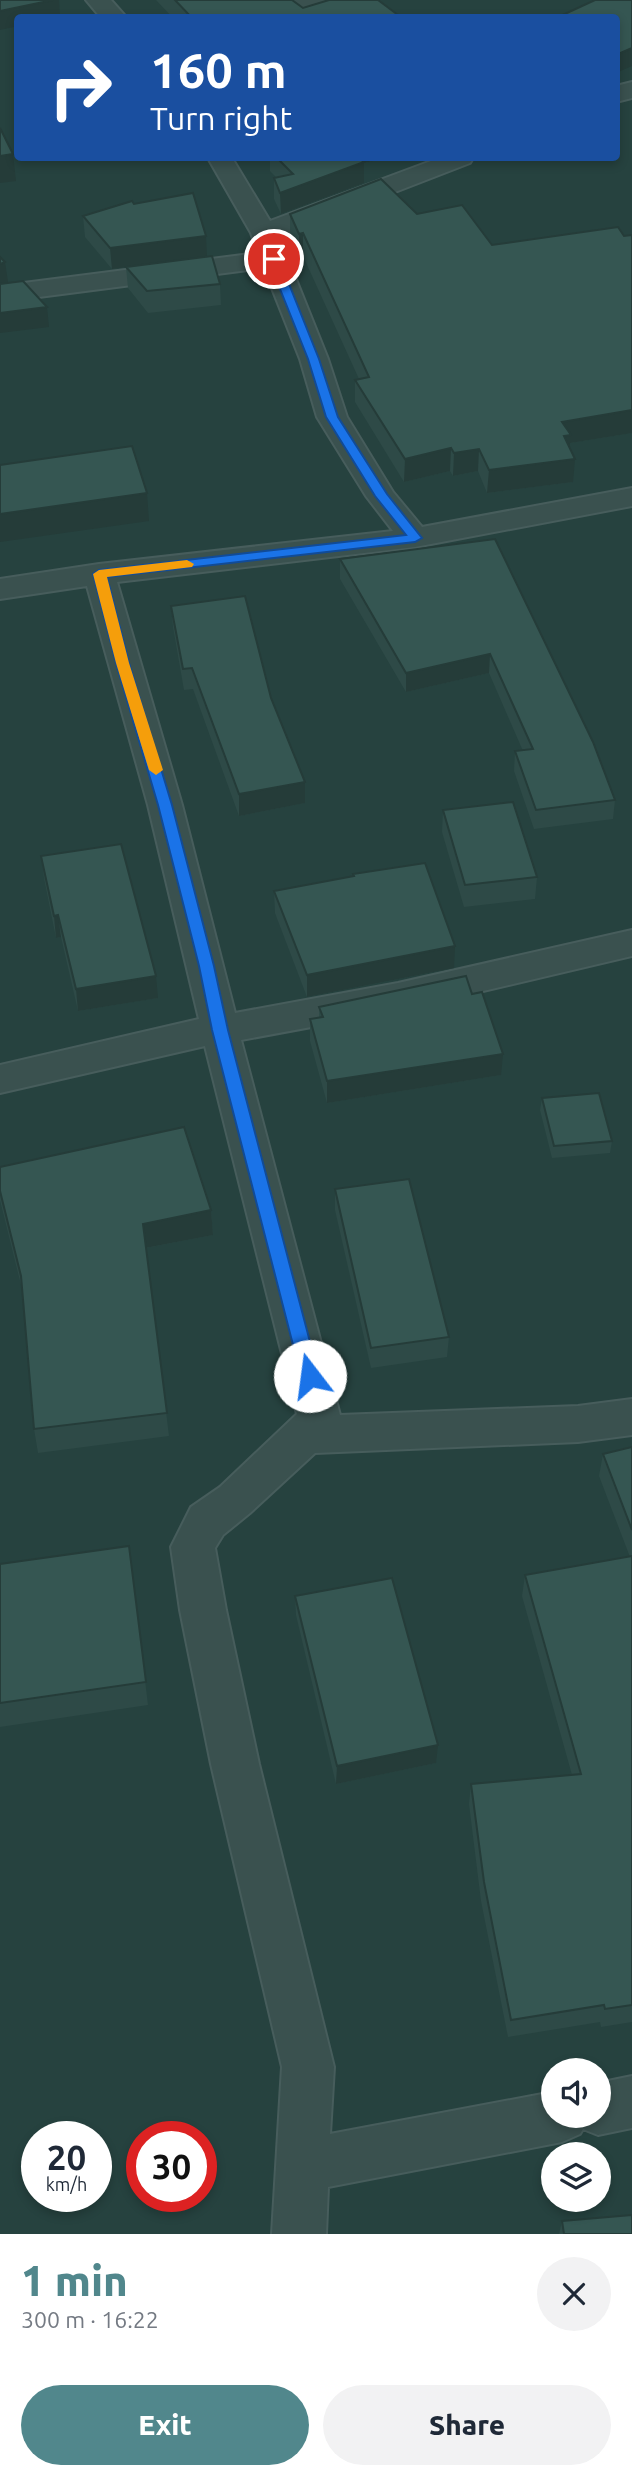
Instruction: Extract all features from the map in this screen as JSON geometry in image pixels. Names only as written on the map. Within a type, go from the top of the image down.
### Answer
[{"type":"street","points":[[98,0],[111,14]]},
{"type":"street","points":[[274,14],[317,0]]},
{"type":"street","points":[[222,161],[269,246],[314,359],[332,417],[382,496],[415,538]]},
{"type":"street","points":[[0,294],[269,246],[454,161]]},
{"type":"street","points":[[0,589],[99,574],[415,538],[632,497]]},
{"type":"street","points":[[99,574],[122,663],[165,805],[319,1418],[305,1436],[235,1500],[207,1521],[193,1547],[203,1610],[235,1764],[307,2067],[299,2234]]},
{"type":"street","points":[[0,1079],[181,1036],[398,997],[632,943]]},
{"type":"street","points":[[305,1436],[578,1424],[632,1418]]},
{"type":"street","points":[[611,2106],[632,2102]]},
{"type":"street","points":[[301,2166],[541,2120]]},
{"type":"building","points":[[0,0],[53,0],[0,11]]},
{"type":"building","points":[[175,0],[292,0],[303,8],[329,0],[378,0],[397,14],[188,14]]},
{"type":"building","points":[[595,0],[632,0],[632,48],[620,53],[620,14],[565,14]]},
{"type":"building","points":[[0,128],[13,154],[0,156]]},
{"type":"building","points":[[280,161],[364,162],[280,193],[274,178],[293,174]]},
{"type":"building","points":[[381,179],[417,214],[462,205],[492,245],[618,227],[624,236],[632,235],[632,410],[562,422],[571,435],[564,436],[575,459],[489,470],[479,449],[454,453],[451,448],[405,459],[355,380],[369,377],[303,233],[299,234],[290,214]]},
{"type":"building","points":[[193,193],[206,236],[110,248],[83,216],[132,201],[134,204]]},
{"type":"building","points":[[212,256],[220,284],[147,291],[126,267]]},
{"type":"building","points":[[23,281],[47,307],[0,313],[0,284]]},
{"type":"building","points":[[132,446],[147,493],[0,514],[0,465]]},
{"type":"building","points":[[495,539],[593,742],[615,800],[536,810],[515,751],[533,749],[490,654],[406,673],[340,559]]},
{"type":"building","points":[[245,596],[271,698],[305,782],[239,794],[192,668],[183,669],[171,606]]},
{"type":"building","points":[[513,802],[537,877],[465,885],[443,810]]},
{"type":"building","points":[[121,844],[156,976],[76,989],[58,915],[54,916],[41,856]]},
{"type":"building","points":[[425,863],[455,946],[307,975],[274,891],[354,876],[353,874]]},
{"type":"building","points":[[466,976],[472,994],[482,992],[503,1054],[327,1081],[310,1019],[323,1017],[319,1007]]},
{"type":"building","points":[[599,1093],[612,1141],[554,1146],[542,1098]]},
{"type":"building","points":[[184,1127],[211,1210],[143,1224],[167,1413],[34,1429],[21,1276],[0,1191],[0,1167]]},
{"type":"building","points":[[409,1179],[449,1337],[371,1348],[335,1189]]},
{"type":"building","points":[[632,1447],[632,1530],[603,1454]]},
{"type":"building","points":[[129,1546],[146,1682],[0,1703],[0,1564]]},
{"type":"building","points":[[632,1556],[632,2005],[605,2009],[604,2005],[511,2020],[484,1882],[471,1784],[581,1774],[525,1575]]},
{"type":"building","points":[[392,1578],[438,1745],[337,1766],[295,1596]]},
{"type":"building","points":[[632,2215],[632,2234],[564,2234],[562,2221]]},
{"type":"slow traffic","points":[[156,770],[130,680],[122,663],[99,574],[187,564]]},
{"type":"route","points":[[274,259],[314,359],[332,417],[382,496],[415,538],[99,574],[122,663],[130,680],[165,805],[310,1376]]}]
